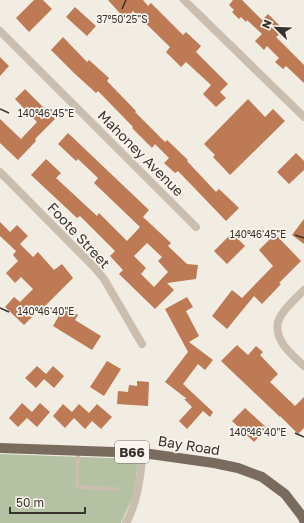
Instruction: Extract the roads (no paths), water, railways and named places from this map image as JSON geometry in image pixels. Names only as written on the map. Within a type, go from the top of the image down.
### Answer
[{"type":"main road","name":"Bay Road","points":[[0,448],[143,452],[238,468],[262,477],[285,494],[304,520]]},
{"type":"street","points":[[184,0],[304,117]]},
{"type":"street","name":"Mahoney Avenue","points":[[0,31],[196,226]]},
{"type":"street","name":"Foote Street","points":[[0,172],[94,267],[104,280],[142,344]]},
{"type":"street","points":[[304,290],[287,308],[278,322],[279,336],[286,350],[304,366]]},
{"type":"street","points":[[126,523],[137,496],[143,452]]},
{"type":"lane","points":[[78,450],[77,487],[117,489]]}]
